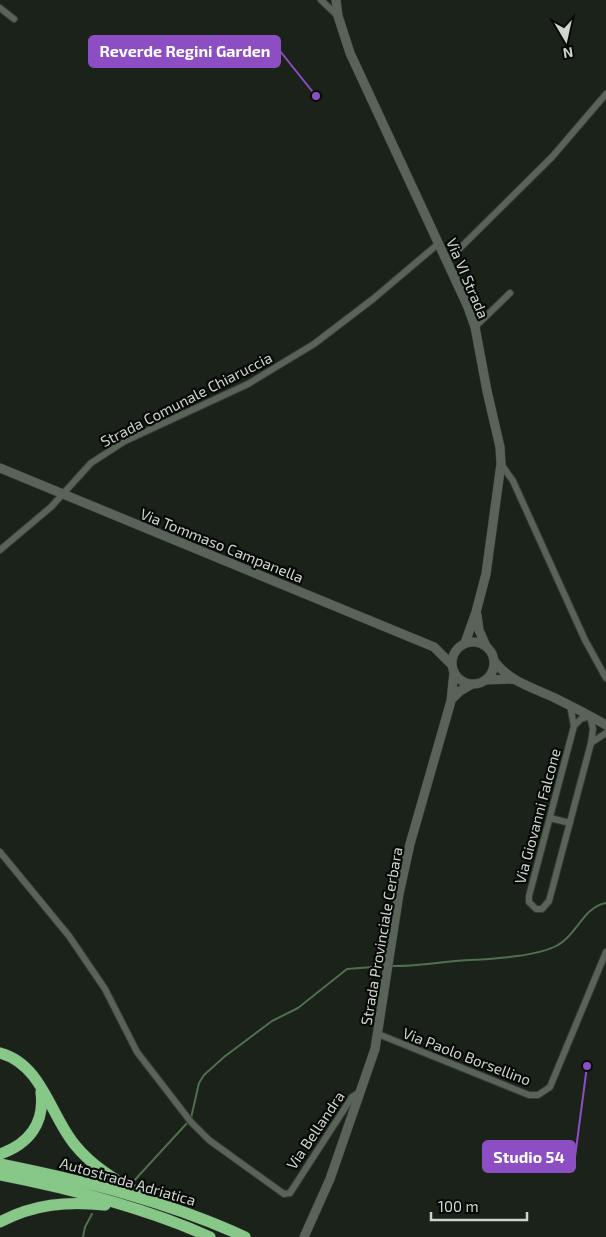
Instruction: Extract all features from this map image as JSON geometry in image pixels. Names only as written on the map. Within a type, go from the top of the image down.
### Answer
[{"type":"highway","points":[[0,1053],[26,1066],[69,1138],[90,1161],[117,1180],[158,1202]]},
{"type":"highway","points":[[0,1154],[21,1144],[34,1131],[42,1108],[41,1090]]},
{"type":"highway","name":"Autostrada Adriatica","points":[[0,1164],[158,1202],[244,1237]]},
{"type":"highway","name":"Autostrada Adriatica","points":[[0,1175],[53,1186],[136,1208],[210,1237]]},
{"type":"highway","points":[[0,1222],[36,1208],[60,1203],[136,1208]]},
{"type":"main road","name":"Via VI Strada","points":[[336,1],[338,16],[350,53],[468,307],[475,327],[486,391],[500,447],[501,464],[486,574],[476,612],[462,645]]},
{"type":"main road","name":"Via Tommaso Campanella","points":[[0,468],[434,647],[462,645]]},
{"type":"main road","name":"Via VI Strada","points":[[476,612],[479,630],[486,646]]},
{"type":"main road","points":[[462,645],[476,642],[486,646],[502,671],[513,679],[570,705],[606,725]]},
{"type":"main road","name":"Strada Provinciale Cerbara","points":[[363,1089],[378,1034],[404,869],[451,701],[453,655],[462,645]]},
{"type":"main road","name":"Via Tommaso Campanella","points":[[434,647],[453,669]]},
{"type":"main road","points":[[485,680],[492,671],[494,661]]},
{"type":"main road","points":[[453,669],[458,679],[472,684]]},
{"type":"main road","points":[[451,701],[460,691],[472,684],[485,680],[513,679]]},
{"type":"main road","name":"Via Bellandra","points":[[306,1233],[327,1187],[363,1089]]},
{"type":"street","points":[[321,1],[336,1]]},
{"type":"street","points":[[321,1],[338,16]]},
{"type":"street","points":[[0,8],[14,19]]},
{"type":"street","points":[[447,261],[542,168],[606,94]]},
{"type":"street","name":"Strada Comunale Chiaruccia","points":[[0,550],[50,507],[91,463],[125,441],[248,384],[314,344],[373,299],[438,244]]},
{"type":"street","points":[[475,327],[510,293]]},
{"type":"street","points":[[501,464],[514,481],[585,640],[606,678]]},
{"type":"street","name":"Via Giovanni Falcone","points":[[570,705],[574,726],[529,896],[529,902],[536,909],[542,909],[549,902],[591,743],[592,729],[590,716]]},
{"type":"street","points":[[574,726],[581,719],[590,716]]},
{"type":"street","points":[[591,743],[606,732]]},
{"type":"street","points":[[550,818],[570,823]]},
{"type":"street","name":"Via Bellandra","points":[[0,852],[69,936],[105,988],[141,1059],[189,1120],[209,1140],[284,1194],[290,1193],[352,1097],[363,1089]]},
{"type":"street","name":"Via Paolo Borsellino","points":[[378,1034],[529,1095],[538,1095],[550,1087],[606,952]]},
{"type":"waterway","points":[[390,966],[508,957],[536,953],[558,945],[570,935],[591,910],[606,903]]},
{"type":"waterway","points":[[191,1118],[199,1083],[204,1075],[224,1057],[272,1021],[298,1008],[347,969],[386,966]]},
{"type":"waterway","points":[[132,1183],[188,1122]]},
{"type":"waterway","points":[[83,1237],[85,1227],[92,1214]]},
{"type":"place","name":"Reverde Regini Garden","points":[[316,96]]},
{"type":"place","name":"Studio 54","points":[[587,1066]]}]
